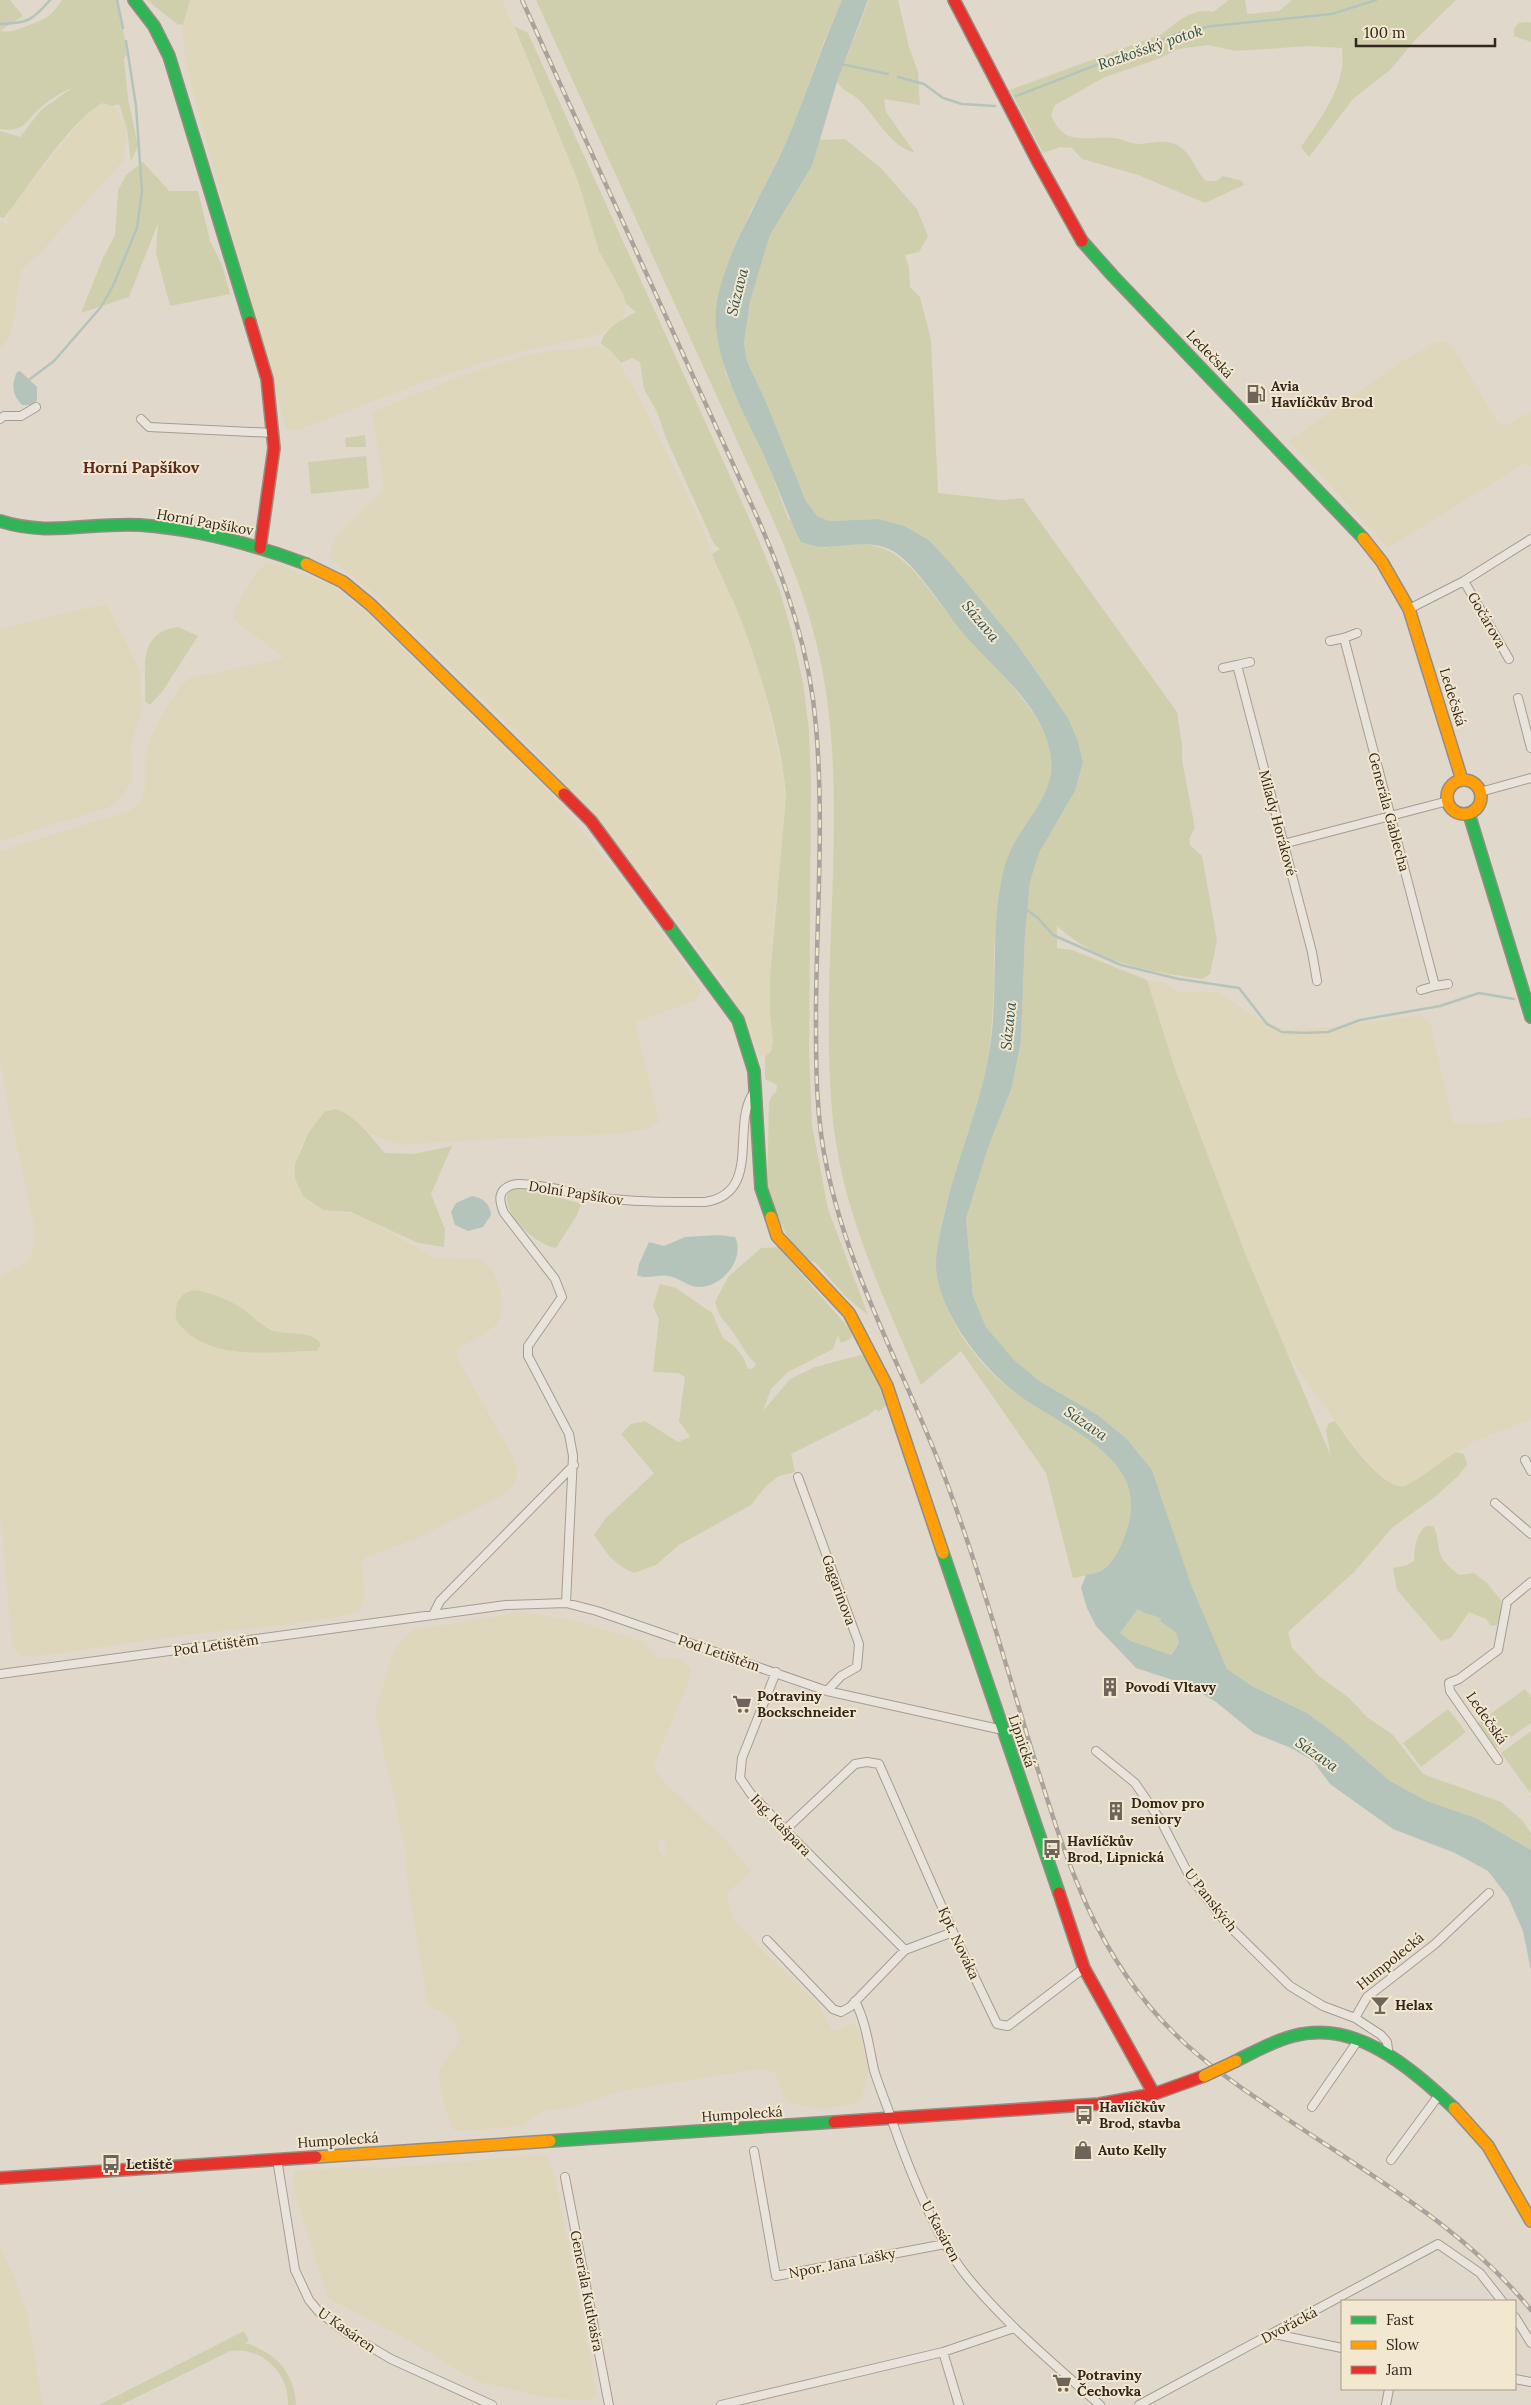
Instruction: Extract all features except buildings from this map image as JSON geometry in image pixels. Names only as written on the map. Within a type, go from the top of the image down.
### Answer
[{"type":"main road","name":"Horní Papšíkov","points":[[0,521],[15,526],[55,532],[117,525],[165,528],[260,548],[274,448],[274,433],[267,379],[169,56],[154,26],[134,0]]},
{"type":"main road","name":"Ledečská","points":[[954,0],[1023,134],[1080,238],[1113,276],[1357,530],[1382,562],[1409,609],[1462,780]]},
{"type":"main road","name":"Lipnická","points":[[260,548],[327,573],[353,590],[384,617],[591,821],[738,1020],[754,1071],[760,1188],[777,1236],[849,1313],[887,1386],[1084,1968],[1141,2067],[1154,2094]]},
{"type":"main road","points":[[1462,780],[1474,784],[1480,792],[1478,808],[1469,814],[1458,813],[1448,801],[1451,787],[1462,780]]},
{"type":"main road","points":[[1469,814],[1531,1017]]},
{"type":"main road","name":"Humpolecká","points":[[0,2178],[1099,2104],[1154,2094],[1204,2076],[1285,2038],[1302,2034],[1329,2033],[1359,2039]]},
{"type":"main road","points":[[1359,2039],[1388,2056],[1463,2115],[1482,2136],[1531,2222]]},
{"type":"street","points":[[0,419],[4,416],[21,416],[36,407]]},
{"type":"street","points":[[141,419],[149,426],[274,433]]},
{"type":"street","name":"Gočárova","points":[[1409,609],[1464,581],[1531,539]]},
{"type":"street","name":"Gočárova","points":[[1464,581],[1509,659]]},
{"type":"street","points":[[1330,641],[1358,633]]},
{"type":"street","name":"Generála Gablecha","points":[[1344,638],[1434,986]]},
{"type":"street","points":[[1223,668],[1250,662]]},
{"type":"street","name":"Milady Horákové","points":[[1237,665],[1312,952],[1317,981]]},
{"type":"street","points":[[1518,698],[1531,748]]},
{"type":"street","points":[[1480,792],[1531,778]]},
{"type":"street","points":[[1283,844],[1448,801]]},
{"type":"street","points":[[1421,990],[1448,984]]},
{"type":"street","name":"Dolní Papšíkov","points":[[566,1604],[574,1465],[569,1434],[528,1356],[528,1346],[559,1304],[562,1297],[555,1279],[504,1213],[499,1201],[500,1195],[504,1189],[514,1184],[552,1188],[592,1197],[627,1201],[705,1202],[717,1200],[724,1196],[737,1179],[743,1149],[747,1103],[754,1092]]},
{"type":"street","points":[[1525,1460],[1531,1471]]},
{"type":"street","points":[[433,1615],[440,1601],[574,1465]]},
{"type":"street","name":"Gagarinova","points":[[798,1476],[859,1644],[857,1667],[841,1676],[827,1691]]},
{"type":"street","points":[[1494,1503],[1531,1534]]},
{"type":"street","name":"Ledečská","points":[[1498,1760],[1450,1691],[1449,1683],[1459,1679],[1498,1650],[1507,1602],[1531,1582]]},
{"type":"street","name":"Pod Letištěm","points":[[0,1674],[506,1605],[566,1604],[597,1611],[827,1691],[1003,1730]]},
{"type":"street","name":"Ing. Kašpara","points":[[776,1672],[742,1758],[740,1778],[751,1794],[785,1830],[905,1950]]},
{"type":"street","name":"U Panských","points":[[1096,1751],[1134,1783],[1160,1821],[1190,1877],[1227,1924],[1290,1986],[1323,2006],[1355,2018]]},
{"type":"street","name":"Kpt. Nováka","points":[[785,1830],[855,1764],[867,1762],[879,1764],[953,1932],[997,2024],[1008,2026],[1084,1968]]},
{"type":"street","name":"Humpolecká","points":[[1355,2018],[1367,1997],[1435,1944],[1489,1893]]},
{"type":"street","points":[[767,1940],[836,2011],[844,2011],[905,1950],[953,1932]]},
{"type":"street","points":[[855,2001],[863,2020],[875,2072],[892,2119]]},
{"type":"street","points":[[1355,2018],[1384,2038],[1388,2046],[1388,2056]]},
{"type":"street","points":[[1312,2107],[1359,2039]]},
{"type":"street","points":[[1391,2160],[1439,2095]]},
{"type":"street","name":"U Kasáren","points":[[892,2119],[917,2183],[945,2244],[968,2279],[1014,2328],[1100,2405]]},
{"type":"street","name":"Npor. Jana Lašky","points":[[754,2151],[776,2276],[945,2244]]},
{"type":"street","name":"U Kasáren","points":[[277,2159],[295,2270],[309,2300],[319,2312],[347,2333],[391,2359],[492,2405]]},
{"type":"street","name":"Generála Kutlvašra","points":[[565,2177],[609,2405]]},
{"type":"street","name":"Dvořácká","points":[[1139,2405],[1438,2244],[1480,2273],[1501,2300]]},
{"type":"street","points":[[1516,2318],[1531,2343]]},
{"type":"street","points":[[721,2405],[943,2352],[1014,2328]]},
{"type":"street","points":[[1274,2334],[1341,2348]]},
{"type":"street","points":[[943,2352],[959,2405]]},
{"type":"street","points":[[1516,2379],[1531,2382]]},
{"type":"street","points":[[1386,2405],[1389,2390]]},
{"type":"shaded area","points":[[190,0],[502,0],[578,181],[591,223],[623,294],[626,311],[622,319],[615,326],[597,335],[511,354],[431,379],[296,431],[286,429],[197,107],[185,57],[182,29]]},
{"type":"shaded area","points":[[103,103],[112,106],[127,129],[123,161],[41,252],[21,270],[12,330],[7,341],[0,348],[0,221],[10,227],[7,218],[12,206],[86,115]]},
{"type":"shaded area","points":[[1445,341],[1452,346],[1497,422],[1504,426],[1531,412],[1531,467],[1527,462],[1388,548],[1289,441],[1401,362],[1435,343]]},
{"type":"shaded area","points":[[599,346],[610,350],[614,354],[643,405],[696,512],[718,571],[737,610],[762,681],[784,777],[786,811],[775,905],[770,977],[770,1015],[773,1042],[771,1051],[765,1057],[760,1056],[745,1019],[720,977],[592,812],[525,741],[374,593],[331,560],[330,550],[336,536],[384,488],[372,412],[451,380],[530,354]]},
{"type":"shaded area","points":[[268,563],[281,565],[327,583],[367,614],[554,797],[627,885],[700,987],[699,995],[695,1001],[635,1022],[659,1121],[650,1128],[617,1134],[401,1145],[373,1135],[342,1111],[329,1109],[324,1112],[309,1132],[300,1149],[295,1164],[295,1179],[303,1196],[309,1202],[323,1210],[352,1213],[367,1219],[434,1258],[479,1259],[492,1268],[501,1292],[502,1307],[500,1318],[496,1325],[484,1334],[456,1350],[460,1363],[513,1457],[517,1469],[517,1478],[513,1486],[503,1495],[420,1537],[365,1558],[362,1561],[364,1601],[360,1610],[336,1617],[268,1627],[201,1633],[38,1656],[24,1656],[16,1652],[12,1644],[0,1511],[0,1277],[30,1260],[35,1242],[33,1221],[0,1058],[0,851],[129,811],[140,803],[145,789],[145,758],[149,742],[162,715],[181,686],[190,678],[283,657],[237,622],[232,614],[257,571]],"holes":[[[261,1324],[283,1334],[310,1335],[321,1344],[318,1351],[249,1353],[209,1346],[181,1327]]]},
{"type":"shaded area","points":[[107,605],[140,670],[142,712],[131,743],[132,779],[126,791],[110,807],[0,841],[0,629]]},
{"type":"shaded area","points":[[1147,980],[1164,983],[1179,992],[1218,992],[1254,1017],[1285,1029],[1326,1028],[1420,1015],[1431,1026],[1453,1123],[1486,1124],[1531,1117],[1531,1419],[1473,1442],[1406,1486],[1395,1485],[1372,1467],[1343,1432],[1287,1354],[1245,1253],[1175,1069]]},
{"type":"shaded area","points":[[523,1612],[577,1621],[641,1641],[659,1658],[679,1659],[689,1667],[692,1673],[653,1767],[664,1781],[727,1842],[751,1871],[727,1893],[732,1917],[758,1946],[818,2004],[832,2030],[837,2031],[852,2023],[859,2028],[869,2072],[860,2102],[823,2109],[786,2102],[775,2072],[760,2069],[621,2091],[571,2108],[546,2110],[531,2118],[524,2126],[456,2131],[452,2128],[443,2102],[438,2072],[458,2042],[459,2036],[453,2022],[446,2014],[432,2008],[427,2000],[407,1880],[406,1853],[375,1712],[392,1657],[398,1645],[413,1630]],"holes":[[[658,1840],[664,1840],[667,1850],[666,1857],[663,1857],[659,1850]]]},
{"type":"shaded area","points":[[539,2155],[548,2157],[556,2182],[595,2383],[596,2393],[590,2401],[542,2397],[476,2381],[401,2336],[328,2298],[293,2187],[294,2173],[296,2171],[354,2167],[385,2168]]},
{"type":"shaded area","points":[[0,2247],[17,2283],[28,2317],[43,2405],[0,2405]]},
{"type":"green space","points":[[0,0],[10,0],[23,16],[0,31]]},
{"type":"green space","points":[[62,0],[116,0],[128,53],[124,59],[128,99],[138,146],[131,161],[127,129],[119,104],[112,106],[103,103],[77,124],[64,139],[4,218],[0,217],[0,131],[20,137],[41,110],[72,88],[39,109],[19,128],[0,129],[0,31],[14,30],[43,19],[54,11]]},
{"type":"green space","points":[[147,0],[190,0],[183,25],[177,24]]},
{"type":"green space","points":[[536,0],[842,0],[825,39],[789,137],[769,182],[751,210],[726,270],[716,326],[726,374],[768,464],[788,518],[824,548],[847,544],[866,544],[882,548],[896,555],[908,565],[957,625],[1020,695],[1044,731],[1050,748],[1051,769],[1047,792],[1019,836],[998,927],[994,949],[994,988],[988,1061],[978,1105],[941,1225],[938,1246],[938,1268],[941,1290],[949,1312],[959,1332],[972,1351],[1004,1384],[1095,1444],[1116,1465],[1127,1483],[1130,1493],[1131,1512],[1126,1533],[1107,1567],[1097,1573],[1073,1578],[1046,1473],[961,1351],[921,1385],[867,1256],[846,1190],[838,1156],[833,1121],[829,1069],[829,1018],[834,810],[833,759],[828,707],[814,632],[799,584],[770,513]]},
{"type":"green space","points":[[869,0],[898,0],[909,47],[918,72],[920,105],[884,99],[886,112],[915,153],[898,144],[890,137],[865,106],[837,82]]},
{"type":"green space","points":[[1229,0],[1245,0],[1247,14],[1279,11],[1292,0],[1456,0],[1416,39],[1390,70],[1353,99],[1309,157],[1301,147],[1324,113],[1336,88],[1341,75],[1342,48],[1308,46],[1236,51],[1209,45],[1179,49],[1158,59],[1105,77],[1055,105],[1051,115],[1062,132],[1069,136],[1076,138],[1116,138],[1139,144],[1172,143],[1187,153],[1206,181],[1216,181],[1223,176],[1242,181],[1244,185],[1205,203],[1138,175],[1082,159],[1072,148],[1060,147],[1043,153],[1010,90],[1162,34],[1186,17],[1199,12],[1213,12]]},
{"type":"green space","points":[[1519,23],[1531,23],[1531,42],[1514,36],[1514,28]]},
{"type":"green space","points":[[514,26],[528,33],[751,522],[780,591],[793,637],[803,683],[809,731],[811,780],[809,1051],[812,1125],[828,1209],[868,1315],[846,1297],[815,1262],[811,1261],[792,1243],[773,1212],[767,1191],[769,1102],[773,1094],[776,1093],[777,1085],[765,1079],[765,1057],[771,1051],[773,1042],[770,1015],[770,977],[786,796],[780,751],[768,702],[745,631],[712,554],[720,549],[714,544],[666,438],[657,412],[644,389],[640,362],[632,358],[621,363],[610,350],[601,344],[610,329],[636,312],[626,304],[623,294],[599,251],[578,181]]},
{"type":"green space","points":[[845,139],[882,169],[917,209],[928,236],[919,252],[905,255],[909,268],[910,287],[920,297],[931,340],[938,493],[1001,500],[1023,498],[1177,712],[1182,745],[1182,760],[1195,828],[1189,839],[1190,845],[1202,856],[1217,941],[1210,974],[1202,979],[1163,973],[1125,964],[1090,949],[1073,939],[1057,926],[1057,948],[1072,950],[1147,980],[1175,1069],[1245,1253],[1331,1457],[1326,1431],[1329,1423],[1335,1421],[1366,1461],[1386,1480],[1395,1485],[1404,1486],[1408,1484],[1456,1452],[1464,1454],[1467,1465],[1458,1476],[1435,1497],[1393,1527],[1354,1572],[1288,1632],[1292,1648],[1319,1676],[1349,1698],[1367,1717],[1393,1735],[1423,1774],[1501,1802],[1523,1821],[1531,1834],[1531,1850],[1476,1818],[1427,1801],[1390,1781],[1342,1739],[1307,1713],[1252,1686],[1227,1669],[1192,1588],[1152,1470],[1127,1439],[1098,1415],[1041,1382],[1014,1361],[986,1327],[973,1296],[966,1219],[989,1145],[1012,1087],[1021,1041],[1025,935],[1030,882],[1039,853],[1075,791],[1083,764],[1078,741],[1068,718],[1047,687],[1017,644],[954,567],[929,540],[879,519],[829,521],[817,516],[806,501],[766,402],[747,361],[744,343],[750,302],[770,235],[812,166],[819,140]]},
{"type":"green space","points":[[143,162],[169,191],[198,191],[210,241],[222,265],[230,294],[170,306],[156,253],[158,223],[129,297],[81,313],[103,258],[115,235],[118,190],[126,175]]},
{"type":"green space","points":[[365,435],[366,447],[346,447],[345,438]]},
{"type":"green space","points":[[366,456],[369,488],[311,494],[308,462]]},
{"type":"green space","points":[[178,627],[198,636],[162,692],[150,705],[145,701],[145,666],[149,645],[155,637],[164,631]]},
{"type":"green space","points":[[335,1109],[356,1121],[385,1153],[414,1154],[452,1146],[431,1194],[445,1229],[444,1247],[418,1243],[351,1212],[323,1210],[303,1196],[295,1179],[295,1164],[309,1132],[325,1111]]},
{"type":"green space","points":[[524,1187],[581,1204],[577,1215],[556,1248],[548,1246],[530,1235],[509,1210],[508,1192],[512,1188]]},
{"type":"green space","points":[[778,1247],[853,1333],[850,1339],[841,1343],[838,1335],[833,1349],[788,1372],[771,1389],[763,1411],[790,1379],[815,1367],[864,1354],[873,1366],[888,1404],[878,1412],[876,1409],[867,1416],[791,1454],[795,1472],[779,1476],[766,1486],[751,1505],[679,1545],[656,1565],[634,1573],[627,1570],[616,1562],[594,1535],[605,1519],[654,1473],[621,1434],[631,1424],[645,1421],[678,1442],[690,1437],[679,1421],[685,1377],[678,1373],[653,1372],[659,1319],[653,1306],[660,1284],[676,1288],[712,1313],[723,1338],[734,1346],[743,1357],[748,1369],[754,1368],[756,1364],[746,1353],[721,1316],[715,1302],[728,1277],[761,1248]]},
{"type":"green space","points":[[194,1290],[232,1302],[271,1330],[311,1336],[321,1344],[317,1351],[260,1353],[222,1349],[205,1343],[189,1334],[176,1320],[176,1309],[179,1300],[185,1294]]},
{"type":"green space","points":[[1426,1526],[1433,1526],[1437,1534],[1440,1554],[1450,1567],[1459,1575],[1474,1573],[1487,1583],[1501,1600],[1501,1613],[1497,1625],[1491,1626],[1486,1619],[1469,1612],[1451,1638],[1441,1641],[1397,1590],[1393,1568],[1407,1565],[1414,1561],[1418,1537]]},
{"type":"green space","points":[[1138,1609],[1161,1619],[1160,1621],[1176,1633],[1179,1643],[1170,1655],[1131,1641],[1120,1633]]},
{"type":"green space","points":[[1525,1689],[1531,1697],[1531,1723],[1496,1748],[1478,1723]]},
{"type":"green space","points":[[1448,1709],[1466,1732],[1421,1767],[1403,1743]]},
{"type":"green space","points":[[1531,1731],[1531,1794],[1501,1753]]},
{"type":"green space","points":[[244,2331],[249,2341],[245,2343],[256,2347],[274,2358],[287,2373],[295,2393],[296,2405],[288,2405],[284,2383],[272,2364],[253,2353],[230,2351],[121,2405],[99,2405]]},
{"type":"water","name":"Sázava","points":[[842,0],[868,0],[837,82],[812,166],[770,235],[750,302],[744,343],[747,361],[766,402],[806,501],[817,516],[829,521],[879,519],[904,526],[929,540],[954,567],[1017,644],[1047,687],[1068,718],[1078,741],[1083,763],[1075,791],[1039,853],[1030,882],[1025,935],[1021,1041],[1012,1087],[989,1145],[966,1219],[973,1296],[986,1327],[1014,1360],[1041,1382],[1098,1415],[1127,1439],[1152,1470],[1192,1587],[1227,1669],[1252,1686],[1307,1713],[1342,1739],[1390,1781],[1427,1801],[1476,1818],[1531,1850],[1531,1971],[1523,1931],[1508,1897],[1488,1871],[1455,1853],[1393,1829],[1330,1784],[1313,1761],[1291,1748],[1254,1733],[1216,1702],[1188,1685],[1136,1668],[1096,1626],[1087,1608],[1081,1588],[1086,1575],[1107,1567],[1122,1543],[1131,1512],[1130,1492],[1127,1483],[1122,1473],[1105,1453],[1082,1435],[1020,1396],[991,1371],[964,1337],[952,1318],[944,1299],[938,1280],[937,1249],[950,1190],[976,1109],[990,1047],[993,1024],[997,910],[1000,887],[1011,850],[1044,795],[1051,765],[1049,747],[1035,715],[1013,686],[963,633],[920,576],[900,556],[891,550],[875,545],[859,544],[823,547],[801,542],[765,458],[735,395],[723,362],[716,327],[717,305],[722,282],[742,231],[788,138]],"holes":[[[1138,1609],[1161,1619],[1160,1621],[1176,1633],[1179,1643],[1171,1655],[1131,1641],[1120,1633]]]},
{"type":"water","points":[[20,371],[37,387],[37,400],[33,405],[22,405],[14,393],[14,381],[17,372]]},
{"type":"water","points":[[472,1196],[486,1202],[491,1215],[483,1227],[468,1231],[455,1225],[451,1212],[456,1203]]},
{"type":"water","points":[[718,1235],[735,1237],[738,1246],[734,1263],[729,1271],[715,1283],[697,1287],[672,1277],[644,1277],[637,1275],[639,1264],[649,1242],[664,1246],[685,1237]]},
{"type":"waterway","points":[[0,24],[29,20],[50,0]]},
{"type":"waterway","points":[[117,0],[123,28]]},
{"type":"waterway","name":"Rozkošský potok","points":[[1016,96],[1182,32],[1212,26],[1332,14],[1376,0]]},
{"type":"waterway","points":[[30,379],[54,361],[101,307],[113,286],[137,228],[142,191],[136,106],[126,41]]},
{"type":"waterway","name":"Rozkošský potok","points":[[841,64],[888,74]]},
{"type":"waterway","name":"Rozkošský potok","points":[[898,77],[924,84],[943,98],[962,104],[995,106]]},
{"type":"waterway","points":[[1026,909],[1039,919],[1053,935],[1121,965],[1179,979],[1239,988],[1267,1024],[1282,1032],[1328,1032],[1360,1020],[1440,1006],[1479,993],[1514,999]]},
{"type":"railway","points":[[522,0],[758,519],[788,594],[796,620],[813,699],[820,795],[816,1066],[820,1127],[827,1168],[850,1250],[933,1446],[960,1519],[1057,1828],[1085,1901],[1102,1936],[1122,1970],[1146,2002],[1185,2044],[1233,2082],[1374,2176],[1442,2225],[1474,2251],[1531,2310]]},
{"type":"traffic: fast","points":[[134,0],[154,26],[169,56],[250,322]]},
{"type":"traffic: fast","points":[[1082,241],[1113,276],[1363,538]]},
{"type":"traffic: fast","points":[[0,521],[18,526],[52,529],[122,525],[161,527],[224,538],[306,564]]},
{"type":"traffic: fast","points":[[1469,814],[1531,1017]]},
{"type":"traffic: fast","points":[[668,925],[738,1020],[754,1071],[761,1188],[771,1217]]},
{"type":"traffic: fast","points":[[943,1553],[1059,1893]]},
{"type":"traffic: fast","points":[[1236,2061],[1271,2044],[1293,2036],[1316,2033],[1339,2034],[1360,2041],[1401,2063],[1454,2108]]},
{"type":"traffic: fast","points":[[550,2141],[834,2122]]},
{"type":"traffic: slow","points":[[1363,538],[1382,562],[1409,609],[1462,780]]},
{"type":"traffic: slow","points":[[306,564],[343,582],[371,605],[564,794]]},
{"type":"traffic: slow","points":[[1464,780],[1476,785],[1481,797],[1476,809],[1464,814],[1452,809],[1447,797],[1452,785],[1464,780]]},
{"type":"traffic: slow","points":[[771,1217],[777,1236],[849,1313],[887,1386],[943,1553]]},
{"type":"traffic: slow","points":[[1204,2076],[1236,2061]]},
{"type":"traffic: slow","points":[[1454,2108],[1488,2146],[1531,2221]]},
{"type":"traffic: slow","points":[[316,2157],[550,2141]]},
{"type":"traffic: jam","points":[[954,0],[1037,160],[1082,241]]},
{"type":"traffic: jam","points":[[250,322],[267,379],[274,448],[260,548]]},
{"type":"traffic: jam","points":[[564,794],[591,821],[668,925]]},
{"type":"traffic: jam","points":[[1059,1893],[1084,1968],[1154,2094]]},
{"type":"traffic: jam","points":[[834,2122],[1099,2104],[1154,2094],[1204,2076]]},
{"type":"traffic: jam","points":[[0,2178],[316,2157]]},
{"type":"place","name":"Avia Havlíčkův Brod","points":[[1256,394]]},
{"type":"place","name":"Povodí Vltavy","points":[[1110,1687]]},
{"type":"place","name":"Potraviny Bockschneider","points":[[742,1704]]},
{"type":"place","name":"Domov pro seniory","points":[[1116,1811]]},
{"type":"place","name":"Havlíčkův Brod, Lipnická","points":[[1052,1849]]},
{"type":"place","name":"Helax","points":[[1380,2005]]},
{"type":"place","name":"Havlíčkův Brod, stavba","points":[[1084,2115]]},
{"type":"place","name":"Auto Kelly","points":[[1083,2150]]},
{"type":"place","name":"Letiště","points":[[111,2164]]},
{"type":"place","name":"Potraviny Čechovka","points":[[1062,2383]]},
{"type":"district","name":"Horní Papšíkov","points":[[141,467]]}]
